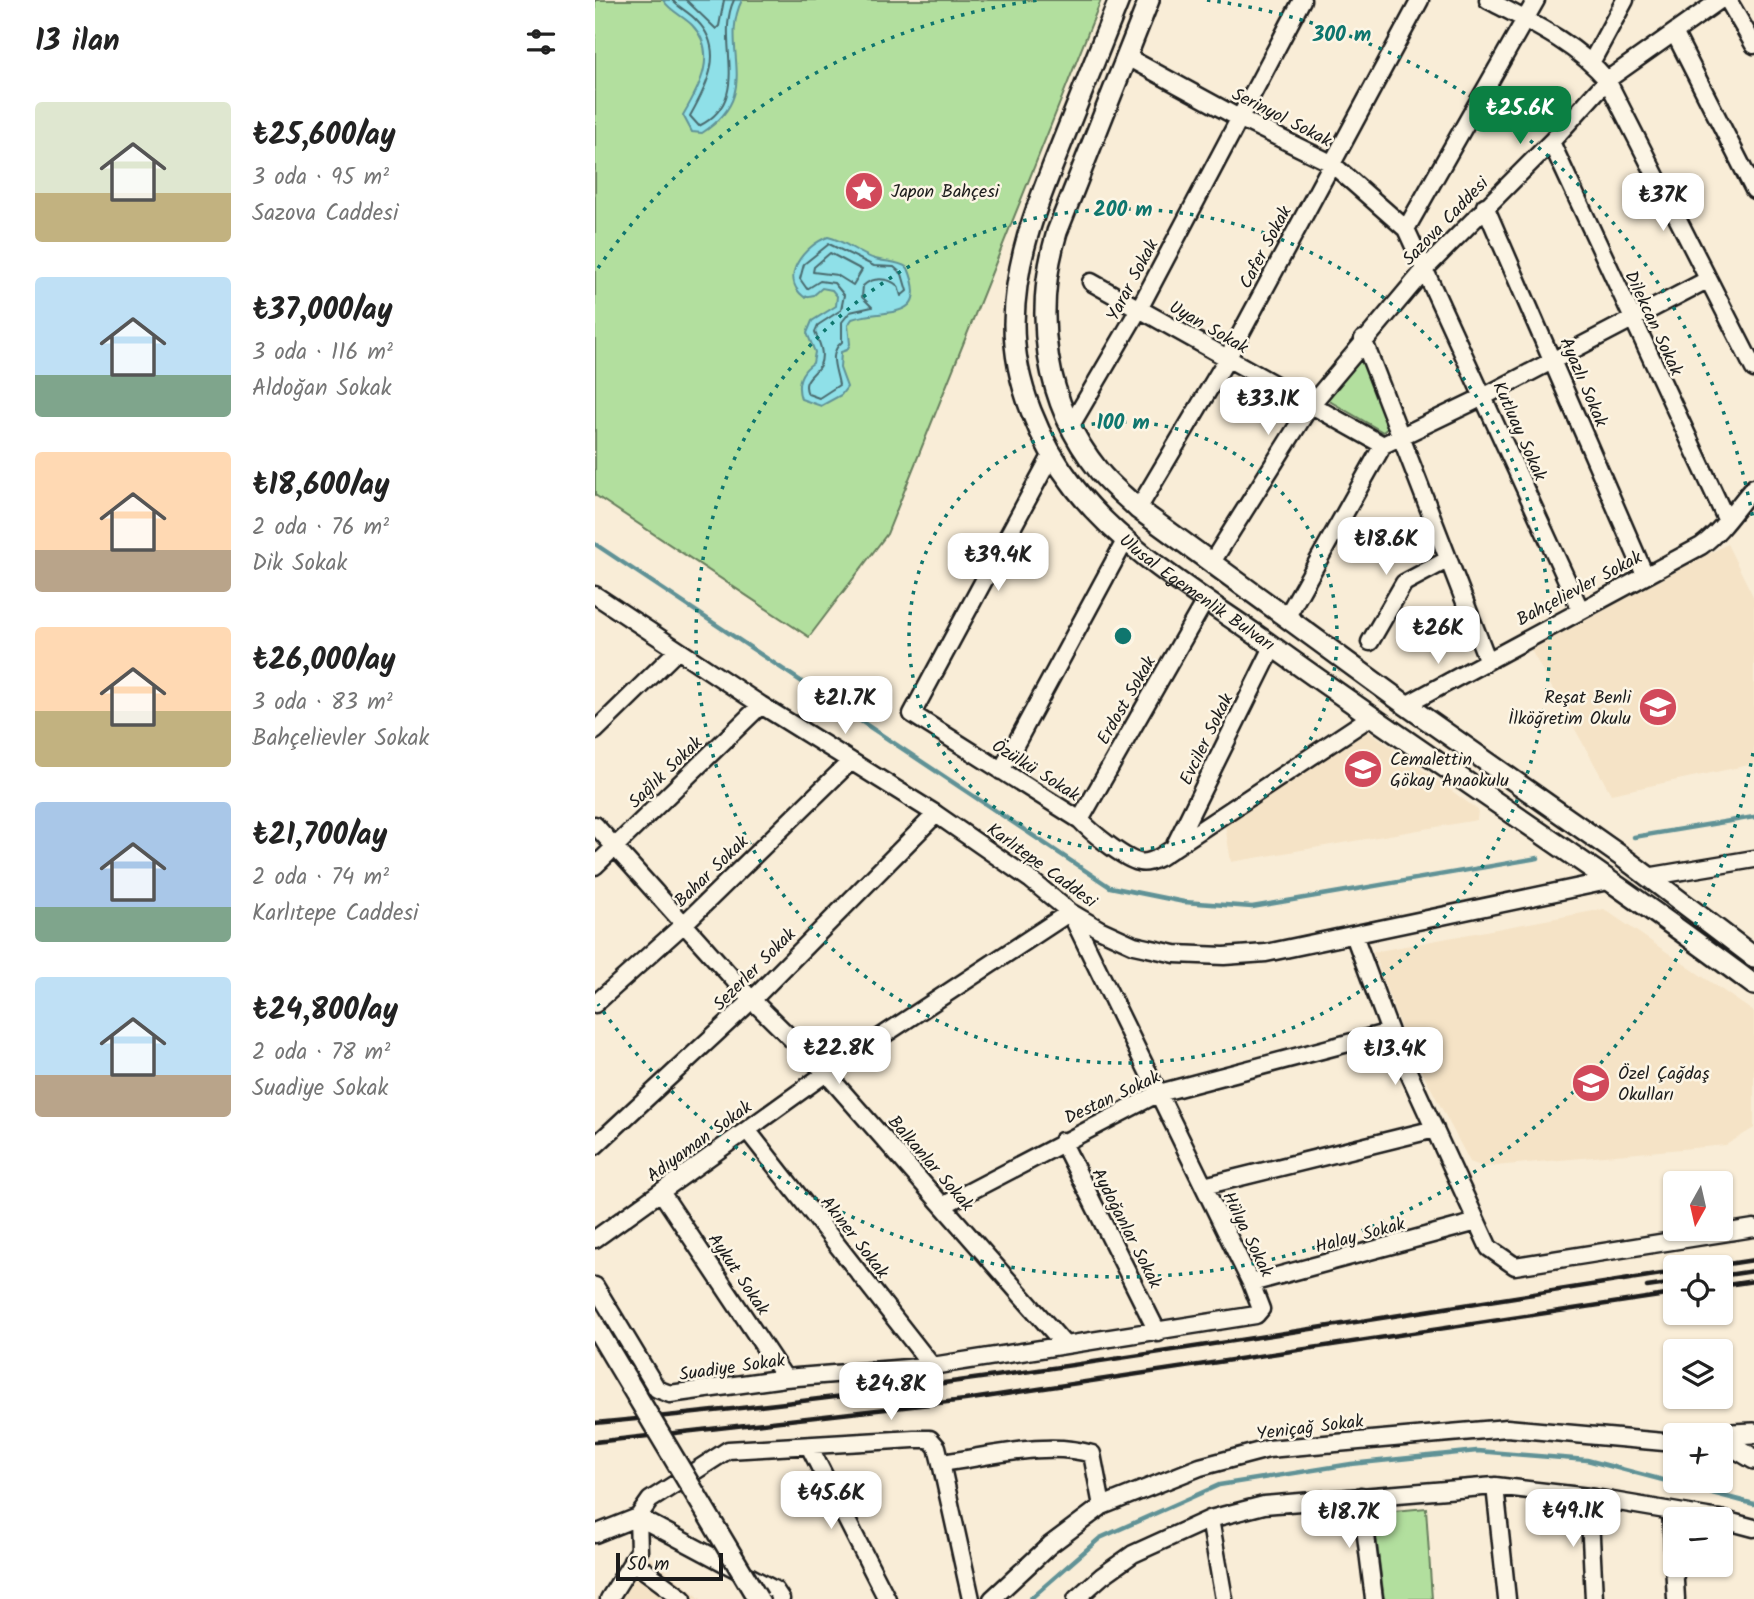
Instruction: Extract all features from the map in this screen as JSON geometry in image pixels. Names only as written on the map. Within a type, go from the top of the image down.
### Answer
[{"type":"main road","name":"Ulusal Egemenlik Bulvarı","points":[[1119,0],[1025,236],[1018,279],[1014,326],[1020,375],[1036,426],[1052,454],[1076,489],[1125,541],[1369,718],[1608,881],[1754,985]]},
{"type":"main road","name":"Ulusal Egemenlik Bulvarı","points":[[1149,0],[1057,232],[1047,268],[1044,300],[1046,351],[1054,386],[1070,427],[1100,471],[1138,509],[1754,957]]},
{"type":"main road","points":[[1369,718],[1406,705]]},
{"type":"main road","points":[[595,1326],[758,1599]]},
{"type":"main road","points":[[1733,1434],[1754,1433]]},
{"type":"main road","points":[[1733,1447],[1754,1459]]},
{"type":"street","name":"Yarar Sokak","points":[[1070,427],[1139,309],[1301,0]]},
{"type":"street","name":"Cafer Sokak","points":[[1138,509],[1227,359],[1420,0]]},
{"type":"street","points":[[1488,0],[1526,20],[1591,61],[1608,80],[1754,369]]},
{"type":"street","points":[[1406,229],[1536,0]]},
{"type":"street","points":[[1591,61],[1625,0]]},
{"type":"street","name":"Sazova Caddesi","points":[[1212,562],[1310,406],[1363,339],[1426,268],[1551,142],[1608,80],[1720,0]]},
{"type":"street","points":[[1728,0],[1754,45]]},
{"type":"street","points":[[1675,34],[1754,190]]},
{"type":"street","name":"Serinyol Sokak","points":[[1127,57],[1239,118],[1331,163],[1406,229],[1426,268]]},
{"type":"street","name":"Dilekcan Sokak","points":[[1551,142],[1631,320],[1726,519]]},
{"type":"street","name":"Ayazlı Sokak","points":[[1485,206],[1645,575]]},
{"type":"street","name":"Kutluay Sokak","points":[[1426,268],[1580,609]]},
{"type":"street","points":[[1286,618],[1383,445],[1483,397],[1707,280]]},
{"type":"street","name":"Uyan Sokak","points":[[1091,282],[1383,445]]},
{"type":"street","points":[[1363,339],[1487,659]]},
{"type":"street","name":"Özülkü Sokak","points":[[1052,454],[912,714],[1080,820],[1090,832],[1138,862],[1150,862],[1174,848]]},
{"type":"street","name":"Bahçelievler Sokak","points":[[1406,705],[1716,536],[1726,519],[1754,487]]},
{"type":"street","points":[[1001,771],[1125,541]]},
{"type":"street","points":[[1370,642],[1404,583],[1447,560]]},
{"type":"street","name":"Karlıtepe Caddesi","points":[[595,595],[761,705],[936,814],[1031,880],[1070,912],[1134,945],[1175,954],[1224,956],[1266,953],[1608,881]]},
{"type":"street","name":"Erdost Sokak","points":[[1080,820],[1206,599]]},
{"type":"street","name":"Evciler Sokak","points":[[1174,848],[1273,647]]},
{"type":"street","points":[[595,731],[678,650]]},
{"type":"street","name":"Sağlık Sokak","points":[[595,866],[761,705]]},
{"type":"street","points":[[1174,848],[1369,718]]},
{"type":"street","name":"Bahar Sokak","points":[[595,1004],[685,923],[851,761]]},
{"type":"street","name":"Sezerler Sokak","points":[[595,1146],[752,1000],[936,814]]},
{"type":"street","name":"Balkanlar Sokak","points":[[595,825],[752,1000],[826,1073],[1064,1344]]},
{"type":"street","points":[[1647,877],[1754,859]]},
{"type":"street","name":"Adıyaman Sokak","points":[[595,1239],[826,1073],[1070,912]]},
{"type":"street","name":"Hülya Sokak","points":[[932,1366],[1064,1344],[1158,1333],[1256,1315],[1261,1309],[1251,1283],[1070,912]]},
{"type":"street","points":[[1354,935],[1390,1032],[1489,1248],[1515,1266],[1754,1228]]},
{"type":"street","name":"Destan Sokak","points":[[944,1205],[1159,1093],[1390,1032]]},
{"type":"street","points":[[1204,1186],[1435,1129]]},
{"type":"street","name":"Akıner Sokak","points":[[747,1130],[932,1366]]},
{"type":"street","name":"Aydoğanlar Sokak","points":[[1062,1142],[1158,1333]]},
{"type":"street","name":"Aykut Sokak","points":[[661,1192],[785,1378]]},
{"type":"street","name":"Halay Sokak","points":[[1251,1283],[1477,1222]]},
{"type":"street","name":"Suadiye Sokak","points":[[595,1286],[657,1390],[670,1394],[785,1378],[932,1366]]},
{"type":"street","name":"Yeniçağ Sokak","points":[[992,1599],[1050,1545],[1103,1506],[1200,1467],[1268,1448],[1507,1428],[1663,1442]]},
{"type":"street","points":[[595,1534],[638,1517],[650,1500],[728,1450],[930,1439],[937,1447],[971,1599]]},
{"type":"street","points":[[809,1446],[887,1599]]},
{"type":"street","points":[[941,1463],[1040,1450],[1081,1450],[1092,1454],[1096,1461],[1103,1506]]},
{"type":"street","points":[[1495,1486],[1507,1599]]},
{"type":"street","points":[[1076,1599],[1133,1554],[1210,1519],[1264,1504],[1495,1486],[1589,1497],[1663,1510]]},
{"type":"street","points":[[1361,1496],[1374,1599]]},
{"type":"street","points":[[1589,1497],[1594,1599]]},
{"type":"street","points":[[608,1599],[639,1551],[638,1517]]},
{"type":"street","points":[[638,1517],[775,1590],[781,1599]]},
{"type":"street","points":[[1210,1519],[1224,1599]]},
{"type":"street","points":[[1733,1522],[1754,1528]]},
{"type":"street","points":[[632,1561],[683,1599]]},
{"type":"street","points":[[1675,1577],[1676,1599]]},
{"type":"shaded area","name":"Reşat Benli İlköğretim Okulu","points":[[1727,544],[1754,598],[1754,764],[1611,794],[1531,650]]},
{"type":"shaded area","name":"Cemalettin Gökay Anaokulu","points":[[1365,728],[1478,810],[1477,820],[1231,862],[1225,825]]},
{"type":"shaded area","name":"Özel Çağdaş Okulları","points":[[1604,909],[1754,1012],[1754,1128],[1726,1145],[1483,1167],[1470,1162],[1404,1037],[1373,952]]},
{"type":"shaded area","points":[[647,1555],[701,1599],[620,1599]]},
{"type":"green space","points":[[595,0],[1101,0],[887,534],[809,637],[595,495]]},
{"type":"green space","points":[[1360,356],[1389,427],[1383,432],[1326,399]]},
{"type":"green space","points":[[1426,1508],[1432,1599],[1384,1599],[1373,1513]]},
{"type":"water","points":[[663,0],[742,0],[734,35],[736,86],[731,102],[721,118],[702,133],[692,132],[683,115],[704,70],[704,47],[692,25]]},
{"type":"water","points":[[828,237],[841,241],[869,257],[908,268],[913,298],[909,305],[900,310],[852,319],[848,325],[850,344],[847,350],[841,352],[840,368],[847,387],[841,395],[821,406],[801,399],[799,383],[802,374],[813,363],[815,352],[807,333],[812,321],[836,306],[837,296],[832,290],[822,288],[814,295],[804,297],[797,289],[794,271],[803,254]]},
{"type":"waterway","points":[[595,544],[1110,887],[1184,902],[1252,907],[1538,858]]},
{"type":"waterway","points":[[1634,837],[1754,817]]},
{"type":"waterway","points":[[1030,1599],[1100,1538],[1219,1485],[1351,1464],[1477,1451],[1587,1460],[1754,1504]]},
{"type":"railway","points":[[1733,1263],[1754,1260]]},
{"type":"railway","points":[[1733,1274],[1754,1271]]},
{"type":"railway","points":[[595,1423],[1001,1375],[1663,1274]]},
{"type":"railway","points":[[1733,1284],[1754,1281]]},
{"type":"railway","points":[[1647,1287],[1663,1285]]},
{"type":"railway","points":[[595,1442],[965,1400],[1663,1295]]},
{"type":"place","name":"Japon Bahçesi","points":[[864,191]]},
{"type":"place","name":"Reşat Benli İlköğretim Okulu","points":[[1658,707]]},
{"type":"place","name":"Cemalettin Gökay Anaokulu","points":[[1363,769]]},
{"type":"place","name":"Özel Çağdaş Okulları","points":[[1591,1083]]}]
